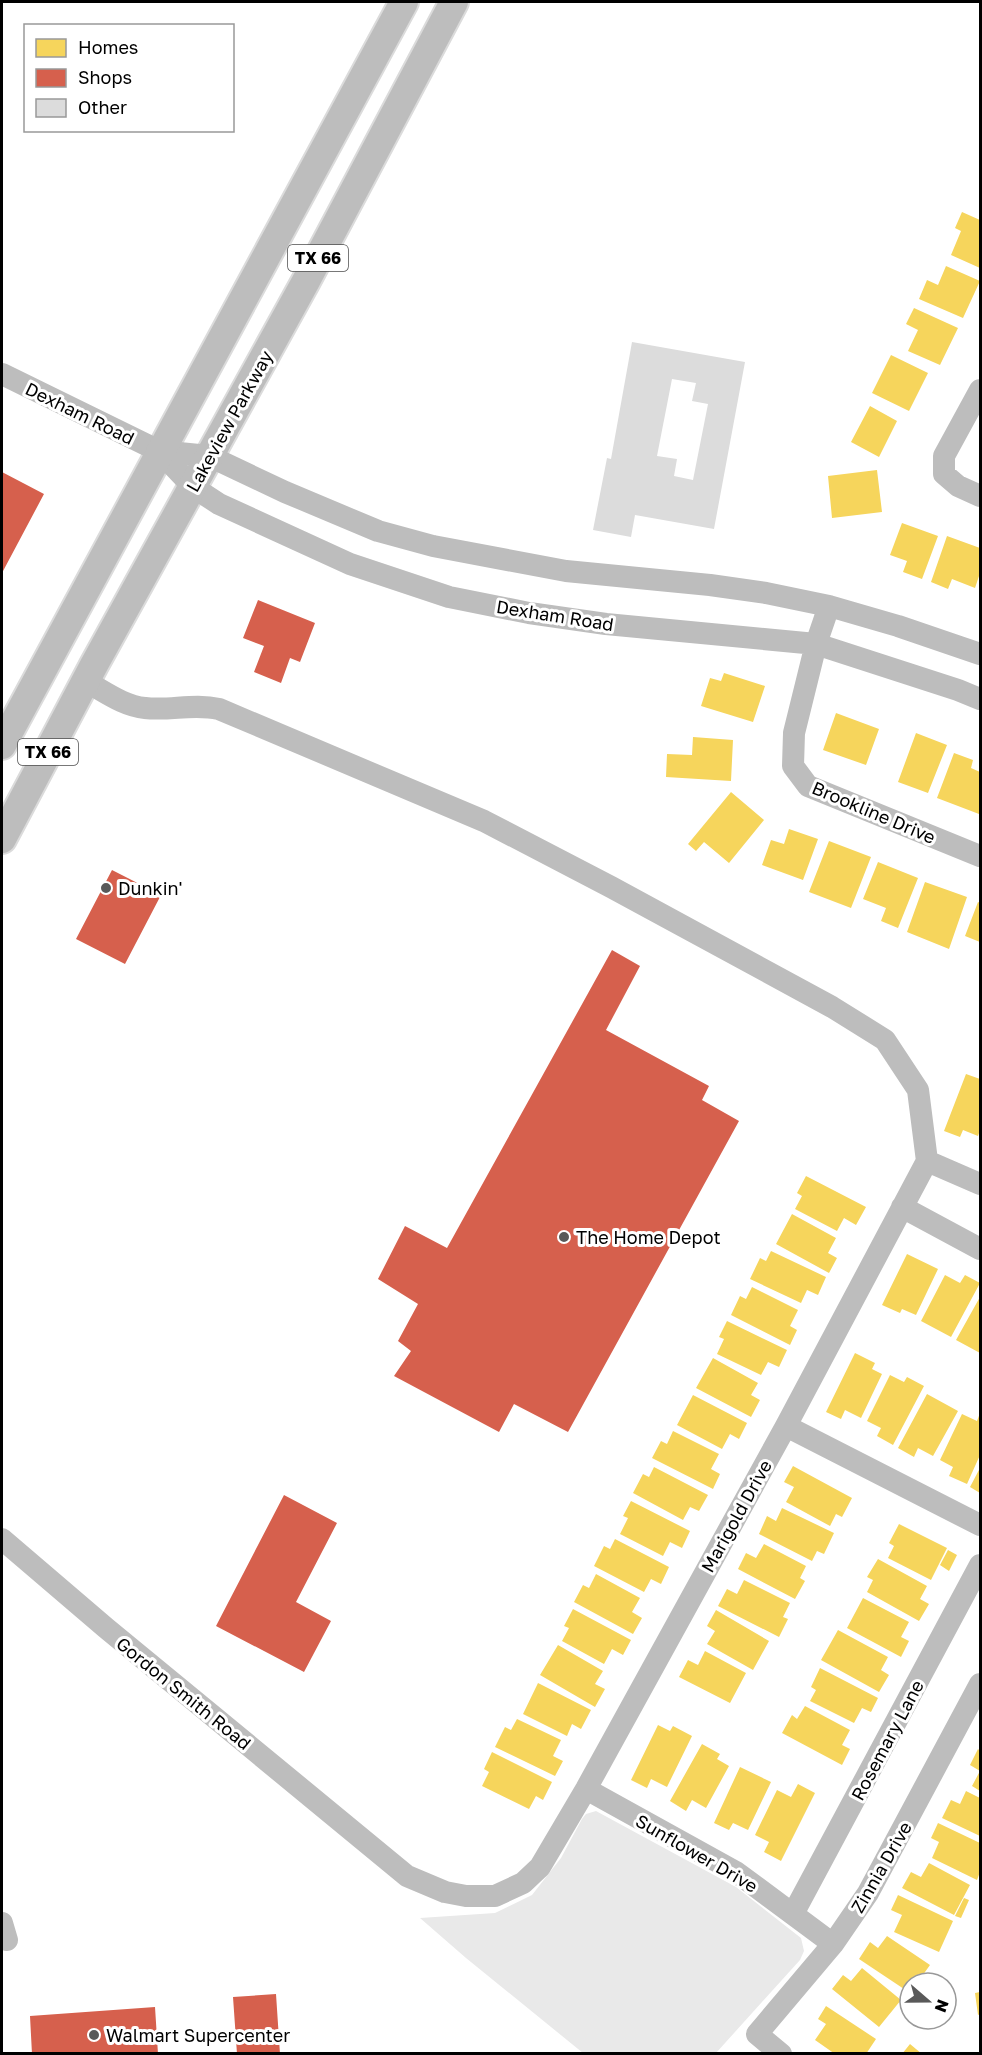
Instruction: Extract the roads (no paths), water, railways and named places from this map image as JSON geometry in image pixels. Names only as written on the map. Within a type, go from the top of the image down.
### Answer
[{"type":"main road","name":"TX 66","points":[[2,745],[159,451],[404,2]]},
{"type":"main road","name":"Lakeview Parkway","points":[[2,838],[306,280],[454,2]]},
{"type":"street","name":"Dexham Road","points":[[2,374],[159,451],[209,456],[285,492],[378,531],[498,560],[566,571],[710,585],[766,593],[829,606],[981,654]]},
{"type":"street","points":[[981,390],[945,456],[944,474],[958,486],[981,496]]},
{"type":"street","name":"Dexham Road","points":[[159,451],[193,487],[219,504],[350,564],[448,597],[529,614],[606,624],[816,644],[981,699]]},
{"type":"street","name":"Brookline Drive","points":[[829,606],[816,644],[794,733],[793,766],[808,786],[981,856]]},
{"type":"street","points":[[86,681],[120,701],[144,708],[207,706],[219,709],[484,821],[832,1007],[885,1040],[918,1090],[927,1161],[981,1184]]},
{"type":"street","name":"Marigold Drive","points":[[370,1845],[407,1876],[430,1887],[466,1896],[495,1896],[523,1883],[540,1867],[586,1789],[786,1426],[927,1161]]},
{"type":"street","points":[[902,1207],[981,1249]]},
{"type":"street","points":[[786,1426],[981,1525]]},
{"type":"street","name":"Gordon Smith Road","points":[[2,1539],[122,1642],[370,1845]]},
{"type":"street","name":"Rosemary Lane","points":[[793,1914],[981,1565]]},
{"type":"street","name":"Zinnia Drive","points":[[781,2054],[757,2034],[833,1944],[868,1893],[981,1684]]},
{"type":"street","name":"Sunflower Drive","points":[[586,1789],[736,1872],[833,1944]]},
{"type":"place","name":"Dunkin'","points":[[106,888]]},
{"type":"place","name":"The Home Depot","points":[[564,1237]]},
{"type":"place","name":"Walmart Supercenter","points":[[94,2035]]}]
